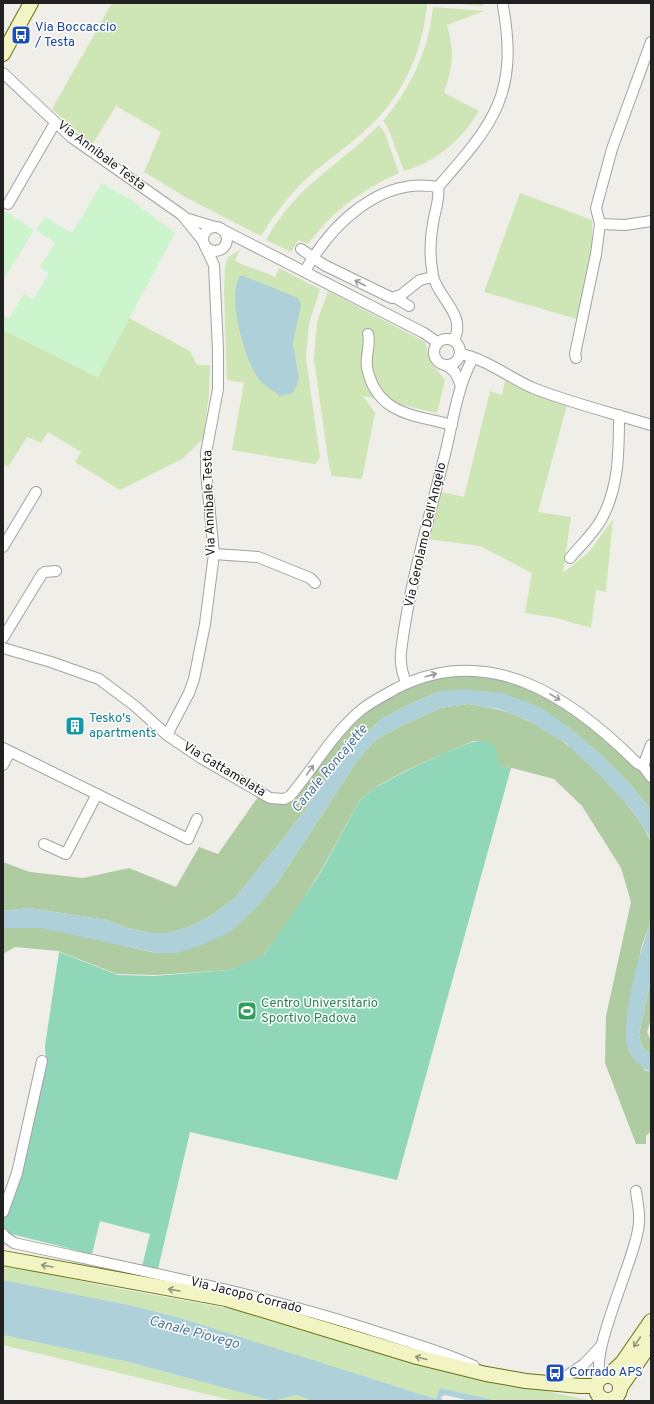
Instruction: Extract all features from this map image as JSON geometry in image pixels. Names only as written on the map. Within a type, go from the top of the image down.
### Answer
[{"type":"main road","points":[[3,54],[31,3]]},
{"type":"main road","name":"Via Jacopo Corrado","points":[[3,1258],[226,1299],[417,1357],[486,1374],[555,1384],[602,1380]]},
{"type":"main road","points":[[651,1321],[622,1363],[602,1380],[599,1396],[607,1400],[616,1398],[620,1388],[651,1343]]},
{"type":"main road","points":[[602,1380],[617,1379],[620,1388]]},
{"type":"street","points":[[454,340],[458,328],[456,317],[433,277],[432,231],[438,199],[438,187],[483,134],[490,123],[502,96],[508,61],[508,41],[503,6]]},
{"type":"street","points":[[576,358],[575,354],[596,254],[600,224],[596,208],[612,149],[651,42]]},
{"type":"street","name":"Via Annibale Testa","points":[[3,73],[56,123],[88,150],[185,218],[218,228],[265,250],[424,333],[437,342]]},
{"type":"street","points":[[8,204],[56,123]]},
{"type":"street","points":[[305,271],[312,257],[335,229],[356,210],[374,198],[410,185],[419,184],[438,187]]},
{"type":"street","name":"Via Annibale Testa","points":[[167,735],[190,693],[194,679],[204,630],[214,554],[206,466],[207,449],[218,389],[214,265],[204,244],[185,218]]},
{"type":"street","points":[[600,224],[625,225],[651,221]]},
{"type":"street","points":[[223,248],[227,239],[218,228],[204,233],[204,244],[211,251],[223,248],[241,240]]},
{"type":"street","name":"Via Annibale Testa","points":[[214,265],[223,248]]},
{"type":"street","points":[[301,249],[312,257],[389,297],[396,298],[409,306]]},
{"type":"street","points":[[396,298],[420,280],[433,277]]},
{"type":"street","points":[[368,334],[367,367],[371,381],[386,402],[411,416],[452,425]]},
{"type":"street","points":[[446,365],[454,364],[461,354],[459,344],[454,340],[446,338],[437,342],[434,355],[438,362],[446,365],[456,372],[461,386]]},
{"type":"street","points":[[461,354],[473,358],[522,383],[544,392],[651,425]]},
{"type":"street","name":"Via Gerolamo Dell'Angelo","points":[[407,683],[403,678],[401,653],[404,632],[426,524],[461,386],[473,358]]},
{"type":"street","points":[[570,558],[597,525],[611,498],[617,469],[619,415]]},
{"type":"street","points":[[3,548],[36,492]]},
{"type":"street","points":[[214,554],[268,560],[310,578],[315,583]]},
{"type":"street","points":[[3,638],[42,574],[46,572],[56,572]]},
{"type":"street","name":"Via Gattamelata","points":[[3,648],[51,662],[99,679],[135,706],[167,735],[201,758],[262,794],[276,799],[290,796],[351,718],[372,702],[407,683],[452,670],[494,673],[518,679],[540,688],[566,703],[602,730],[637,763],[644,766],[651,777]]},
{"type":"street","points":[[644,766],[651,745]]},
{"type":"street","points":[[3,765],[6,750],[188,839],[197,820]]},
{"type":"street","points":[[44,844],[66,854],[97,794]]},
{"type":"street","points":[[3,1212],[17,1173],[42,1061]]},
{"type":"street","points":[[602,1380],[598,1368],[604,1341],[618,1290],[636,1238],[640,1221],[636,1191]]},
{"type":"street","name":"Via Jacopo Corrado","points":[[3,1234],[14,1243],[253,1296],[313,1312],[449,1355],[486,1374]]},
{"type":"street","points":[[555,1384],[584,1364],[598,1350],[604,1341]]},
{"type":"green space","points":[[112,3],[427,3],[418,50],[405,79],[388,106],[363,132],[299,186],[279,210],[261,236],[187,198],[144,172],[161,132],[116,106],[92,145],[52,109]]},
{"type":"green space","points":[[443,3],[483,3],[483,6]]},
{"type":"green space","points":[[433,7],[484,11],[447,25],[452,59],[444,93],[479,111],[464,131],[448,148],[428,161],[404,171],[388,128],[383,121],[402,96],[417,68],[423,54],[431,23]]},
{"type":"green space","points":[[379,125],[385,133],[399,173],[372,187],[349,202],[328,221],[308,244],[298,240],[291,252],[266,240],[278,221],[304,191],[364,140]]},
{"type":"green space","points":[[102,183],[131,200],[175,233],[98,377],[3,330],[3,315],[9,318],[24,294],[33,299],[49,273],[40,267],[55,243],[36,230],[45,217],[72,233]]},
{"type":"green space","points":[[520,193],[592,220],[592,245],[577,319],[484,292]]},
{"type":"green space","points":[[3,210],[34,230],[3,281]]},
{"type":"green space","points":[[240,250],[235,261],[275,277],[279,268],[320,289],[309,324],[306,358],[320,458],[315,464],[232,450],[244,383],[227,380],[224,293],[225,266],[228,257]]},
{"type":"green space","points":[[328,291],[425,342],[431,363],[445,380],[437,413],[363,396],[375,413],[362,479],[332,476],[329,466],[314,359],[317,322]]},
{"type":"green space","points":[[129,318],[190,351],[197,365],[210,365],[209,394],[203,439],[182,459],[120,490],[75,462],[81,452],[48,432],[41,443],[27,437],[8,467],[3,464],[3,330],[97,377]]},
{"type":"green space","points":[[505,381],[567,405],[538,512],[571,517],[563,573],[589,552],[613,519],[606,592],[596,590],[591,628],[556,618],[525,613],[532,573],[480,546],[427,539],[433,514],[441,492],[464,497],[490,391],[502,395]]},
{"type":"green space","points":[[453,673],[493,674],[540,690],[590,722],[645,775],[651,784],[651,810],[631,785],[599,753],[568,727],[440,691],[406,706],[382,719],[356,741],[328,775],[306,809],[235,898],[212,915],[189,927],[168,933],[152,933],[127,928],[107,920],[29,908],[3,911],[3,862],[30,872],[83,878],[129,868],[176,887],[199,847],[218,854],[258,797],[275,803],[295,800],[321,761],[365,712],[409,686]]},
{"type":"green space","points":[[468,704],[510,713],[540,727],[566,744],[588,763],[627,804],[646,832],[651,843],[651,921],[642,945],[632,992],[644,1070],[651,1073],[651,1131],[646,1136],[646,1144],[636,1144],[605,1063],[606,1016],[631,902],[621,868],[582,806],[554,779],[512,768],[498,766],[496,749],[485,741],[473,741],[409,769],[379,785],[360,800],[319,874],[289,922],[263,956],[230,970],[156,975],[117,974],[58,951],[15,947],[3,954],[3,928],[22,927],[61,930],[157,953],[276,885],[359,758],[377,739],[440,708]]},
{"type":"green space","name":"Centro Universitario Sportivo Padova","points":[[485,740],[496,748],[499,766],[511,768],[397,1180],[190,1132],[158,1269],[142,1266],[150,1234],[100,1221],[92,1254],[3,1232],[3,1199],[11,1203],[46,1063],[45,1046],[59,952],[118,975],[155,976],[230,970],[264,955],[318,877],[360,800],[378,786],[410,769],[472,742]]},
{"type":"green space","points":[[651,979],[651,1019],[647,1032],[651,1041],[651,1055],[641,1045],[639,1034]]},
{"type":"green space","points":[[3,1265],[110,1287],[243,1311],[523,1386],[592,1401],[490,1401],[490,1399],[440,1388],[436,1399],[187,1320],[134,1306],[3,1280]]},
{"type":"green space","points":[[3,1335],[129,1362],[273,1401],[235,1401],[3,1345]]},
{"type":"green space","points":[[296,1395],[313,1401],[273,1401]]},
{"type":"water","points":[[240,276],[244,276],[298,298],[301,305],[293,343],[299,380],[293,393],[280,396],[260,381],[253,369],[243,343],[236,312],[236,285]]},
{"type":"water","points":[[465,689],[502,693],[540,707],[568,727],[599,753],[631,785],[651,810],[651,843],[648,834],[631,809],[567,744],[525,719],[499,709],[468,704],[440,708],[377,739],[359,758],[276,885],[256,908],[230,932],[202,945],[177,953],[157,953],[41,928],[3,928],[3,911],[29,908],[107,920],[127,928],[152,933],[168,933],[189,927],[212,915],[235,898],[306,809],[328,775],[356,741],[382,719],[406,706],[440,691]]},
{"type":"water","points":[[651,921],[651,979],[639,1034],[641,1045],[651,1055],[651,1073],[644,1069],[634,1059],[628,1049],[626,1022],[632,985]]},
{"type":"water","name":"Canale Piovego","points":[[3,1280],[134,1306],[187,1320],[436,1399],[440,1388],[490,1399],[490,1401],[470,1401],[445,1395],[441,1397],[443,1401],[313,1401],[296,1395],[273,1401],[129,1362],[3,1335]]},
{"type":"place","name":"Via Boccaccio / Testa","points":[[21,35]]},
{"type":"place","name":"Tesko's apartments","points":[[75,726]]},
{"type":"place","name":"Centro Universitario Sportivo Padova","points":[[247,1011]]},
{"type":"place","name":"Corrado APS","points":[[555,1373]]},
{"type":"water label","name":"Canale Roncajette","points":[[330,769]]}]
